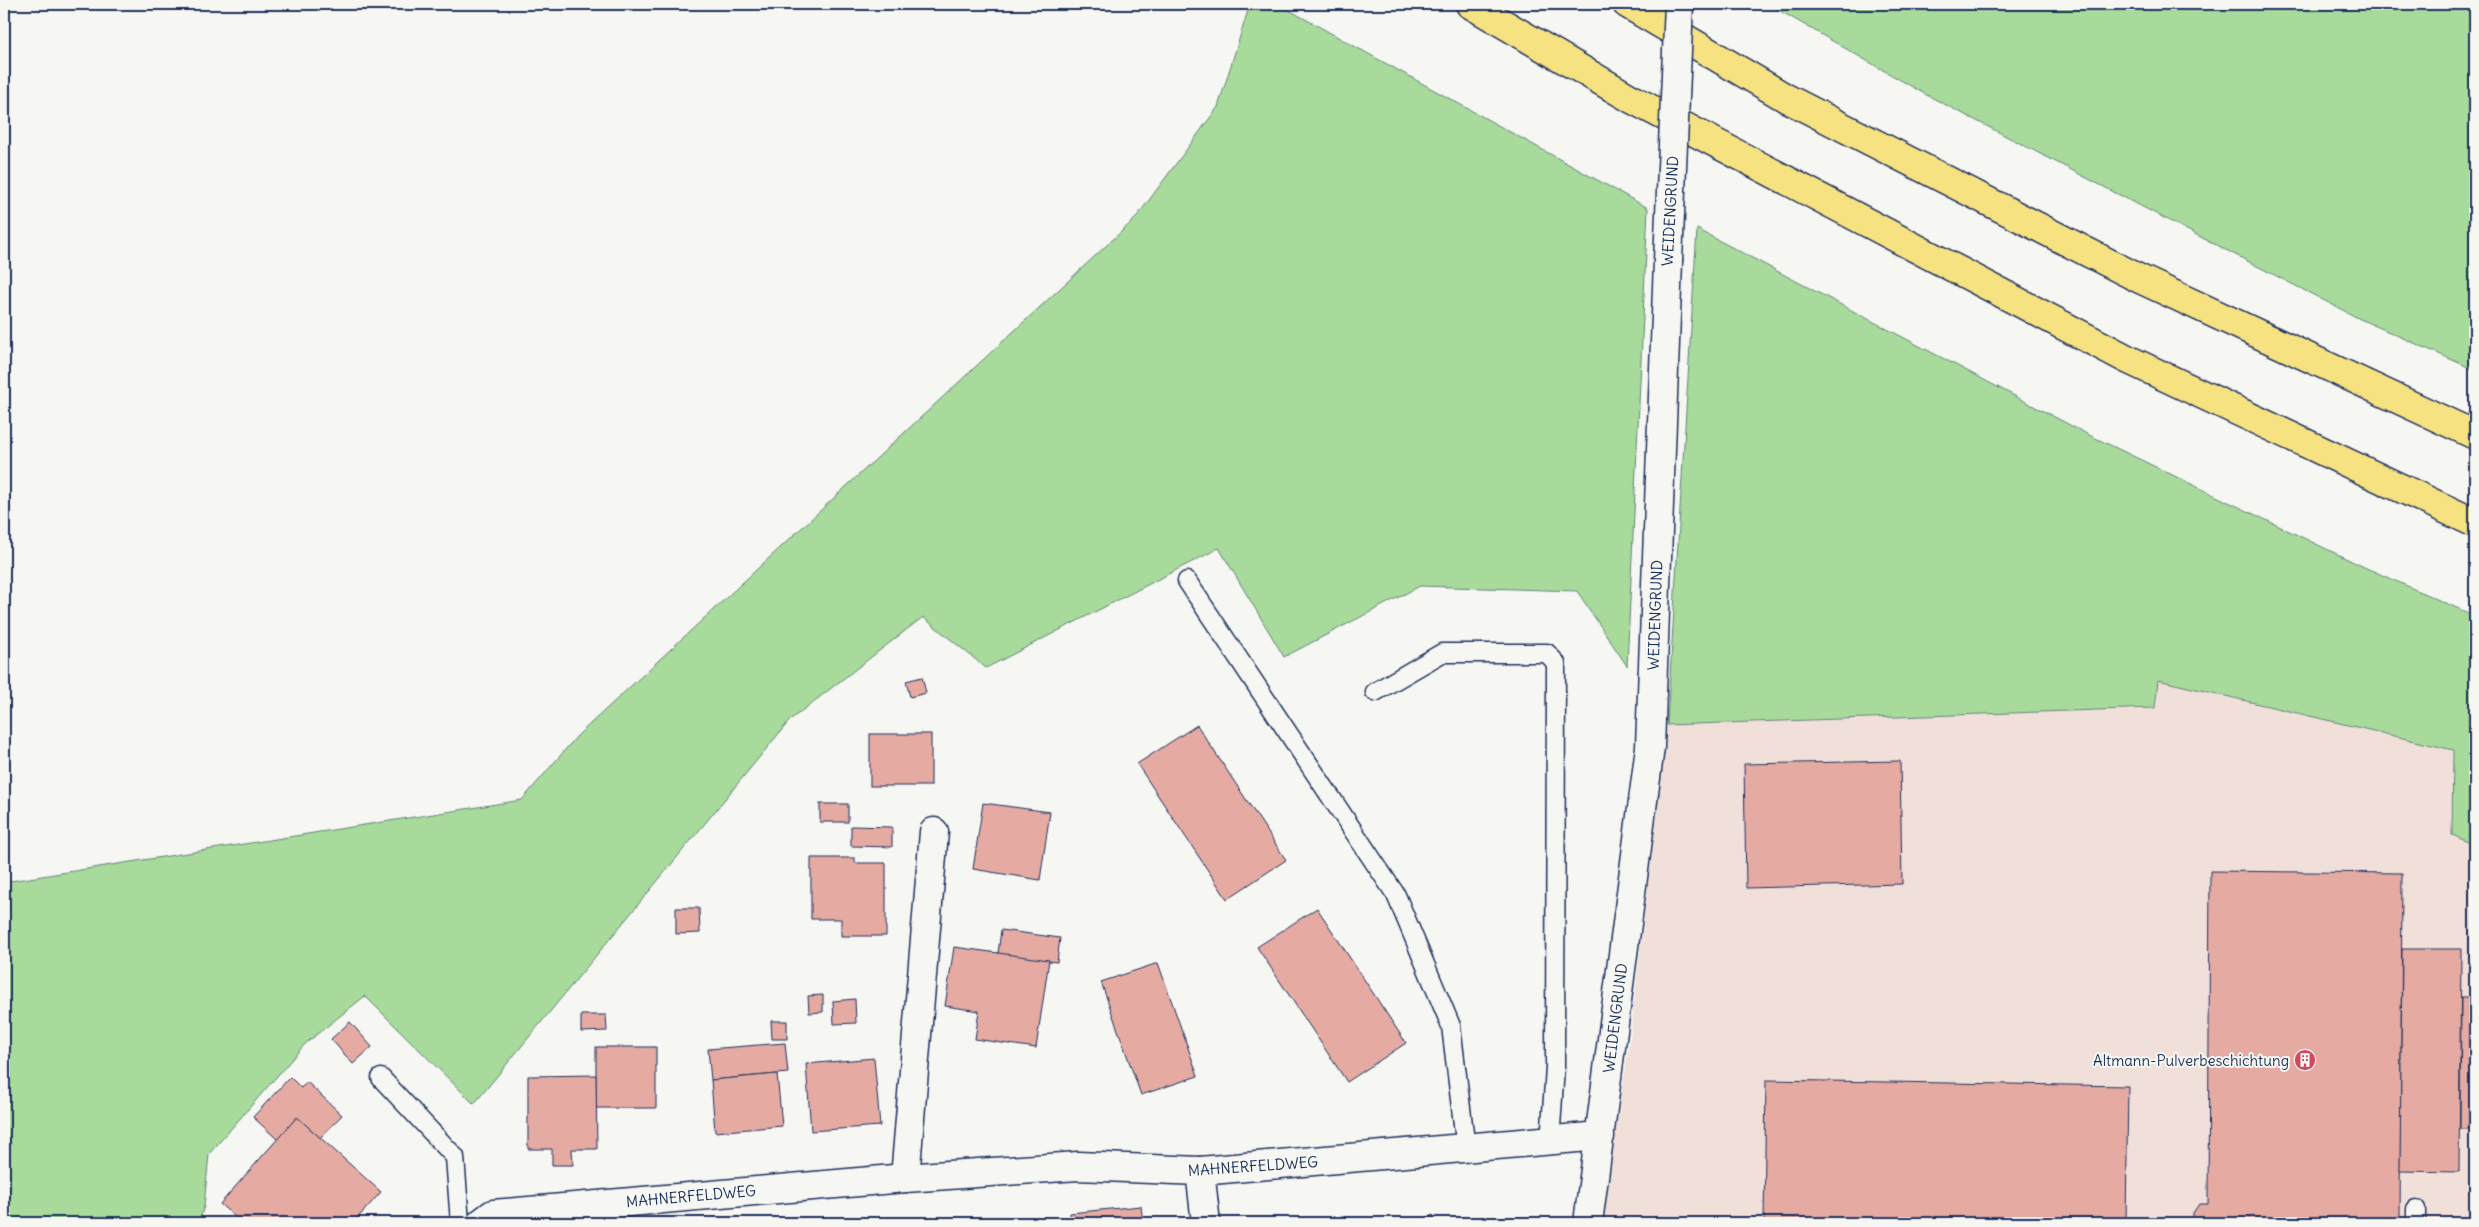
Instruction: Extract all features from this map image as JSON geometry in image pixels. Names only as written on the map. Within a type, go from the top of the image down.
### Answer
[{"type":"highway","points":[[1470,4],[1630,98],[2127,359],[2475,524]]},
{"type":"highway","points":[[1627,4],[1786,98],[2138,278],[2475,435]]},
{"type":"street","name":"WEIDENGRUND","points":[[1588,1223],[1650,747],[1668,261],[1680,4]]},
{"type":"street","points":[[905,1178],[934,832]]},
{"type":"street","name":"MAHNERFELDWEG","points":[[481,1223],[493,1214],[905,1178],[1078,1166],[1200,1172],[1600,1136]]},
{"type":"street","points":[[1200,1172],[1206,1223]]},
{"type":"lane","points":[[1188,581],[1396,895],[1451,1026],[1466,1149]]},
{"type":"lane","points":[[1375,692],[1442,653],[1547,653],[1556,663],[1555,1057],[1550,1142]]},
{"type":"lane","points":[[381,1078],[455,1157],[460,1223]]},
{"type":"shaded area","points":[[2158,680],[2453,750],[2452,835],[2475,845],[2475,1223],[1601,1223],[1629,1046],[1667,725],[2155,708]]},
{"type":"green space","points":[[1250,4],[1278,4],[1648,208],[1627,666],[1577,591],[1420,586],[1284,657],[1219,548],[986,668],[923,617],[790,720],[474,1104],[365,996],[305,1044],[209,1154],[204,1206],[199,1223],[4,1223],[4,882],[522,800],[577,736],[1135,219],[1218,107]]},
{"type":"green space","points":[[1768,4],[2475,4],[2475,370],[2360,319],[2185,229],[1923,93]]},
{"type":"green space","points":[[1697,229],[2085,433],[2364,567],[2475,616],[2475,845],[2452,835],[2453,750],[2158,680],[2155,708],[1667,725]]},
{"type":"building","points":[[922,677],[926,693],[910,697],[906,681]]},
{"type":"building","points":[[1197,725],[1286,860],[1227,899],[1137,764]]},
{"type":"building","points":[[870,734],[931,734],[931,786],[870,786]]},
{"type":"building","points":[[1900,761],[1902,884],[1746,888],[1744,764]]},
{"type":"building","points":[[983,803],[1050,812],[1040,880],[973,869]]},
{"type":"building","points":[[820,804],[848,804],[848,822],[820,822]]},
{"type":"building","points":[[851,826],[892,827],[892,847],[851,846]]},
{"type":"building","points":[[811,858],[855,858],[855,863],[886,863],[886,936],[841,936],[841,919],[811,919]]},
{"type":"building","name":"Altmann-Pulverbeschichtung","points":[[2210,871],[2402,873],[2400,1223],[2193,1223],[2193,1213],[2199,1204],[2208,1204]]},
{"type":"building","points":[[676,908],[699,908],[700,933],[676,934]]},
{"type":"building","points":[[1317,908],[1406,1043],[1347,1082],[1257,947]]},
{"type":"building","points":[[1001,930],[1060,938],[1057,962],[998,954]]},
{"type":"building","points":[[954,947],[1049,960],[1036,1048],[975,1039],[979,1011],[945,1006]]},
{"type":"building","points":[[2402,949],[2461,949],[2459,1172],[2400,1171]]},
{"type":"building","points":[[1158,963],[1198,1076],[1141,1095],[1101,982]]},
{"type":"building","points":[[823,995],[823,1012],[809,1013],[808,996]]},
{"type":"building","points":[[2461,998],[2475,998],[2475,1129],[2460,1129]]},
{"type":"building","points":[[855,999],[856,1023],[834,1024],[833,1001]]},
{"type":"building","points":[[581,1015],[606,1015],[607,1031],[581,1032]]},
{"type":"building","points":[[771,1021],[787,1021],[787,1039],[772,1039]]},
{"type":"building","points":[[350,1022],[372,1047],[353,1064],[331,1039]]},
{"type":"building","points":[[785,1043],[788,1073],[711,1080],[708,1049]]},
{"type":"building","points":[[596,1047],[656,1047],[656,1108],[596,1108]]},
{"type":"building","points":[[874,1058],[880,1126],[811,1131],[806,1064]]},
{"type":"building","points":[[777,1074],[782,1126],[715,1132],[711,1080]]},
{"type":"building","points":[[596,1075],[597,1149],[572,1149],[573,1165],[552,1165],[552,1149],[528,1149],[528,1076]]},
{"type":"building","points":[[290,1077],[301,1088],[307,1082],[342,1115],[320,1138],[297,1117],[278,1140],[253,1117]]},
{"type":"building","points":[[1766,1080],[2128,1086],[2126,1222],[1764,1223]]},
{"type":"building","points":[[297,1117],[381,1192],[353,1223],[242,1223],[220,1204]]},
{"type":"building","points":[[1141,1206],[1143,1223],[1071,1223],[1070,1213]]},
{"type":"building","points":[[1433,1215],[1437,1223],[1413,1223]]},
{"type":"building","points":[[1029,1217],[1029,1223],[964,1223],[964,1222]]},
{"type":"building","points":[[1348,1221],[1348,1223],[1314,1223]]},
{"type":"building","points":[[2070,1221],[2126,1222],[2126,1223],[2070,1223]]},
{"type":"place","name":"Altmann-Pulverbeschichtung","points":[[2305,1060]]}]
